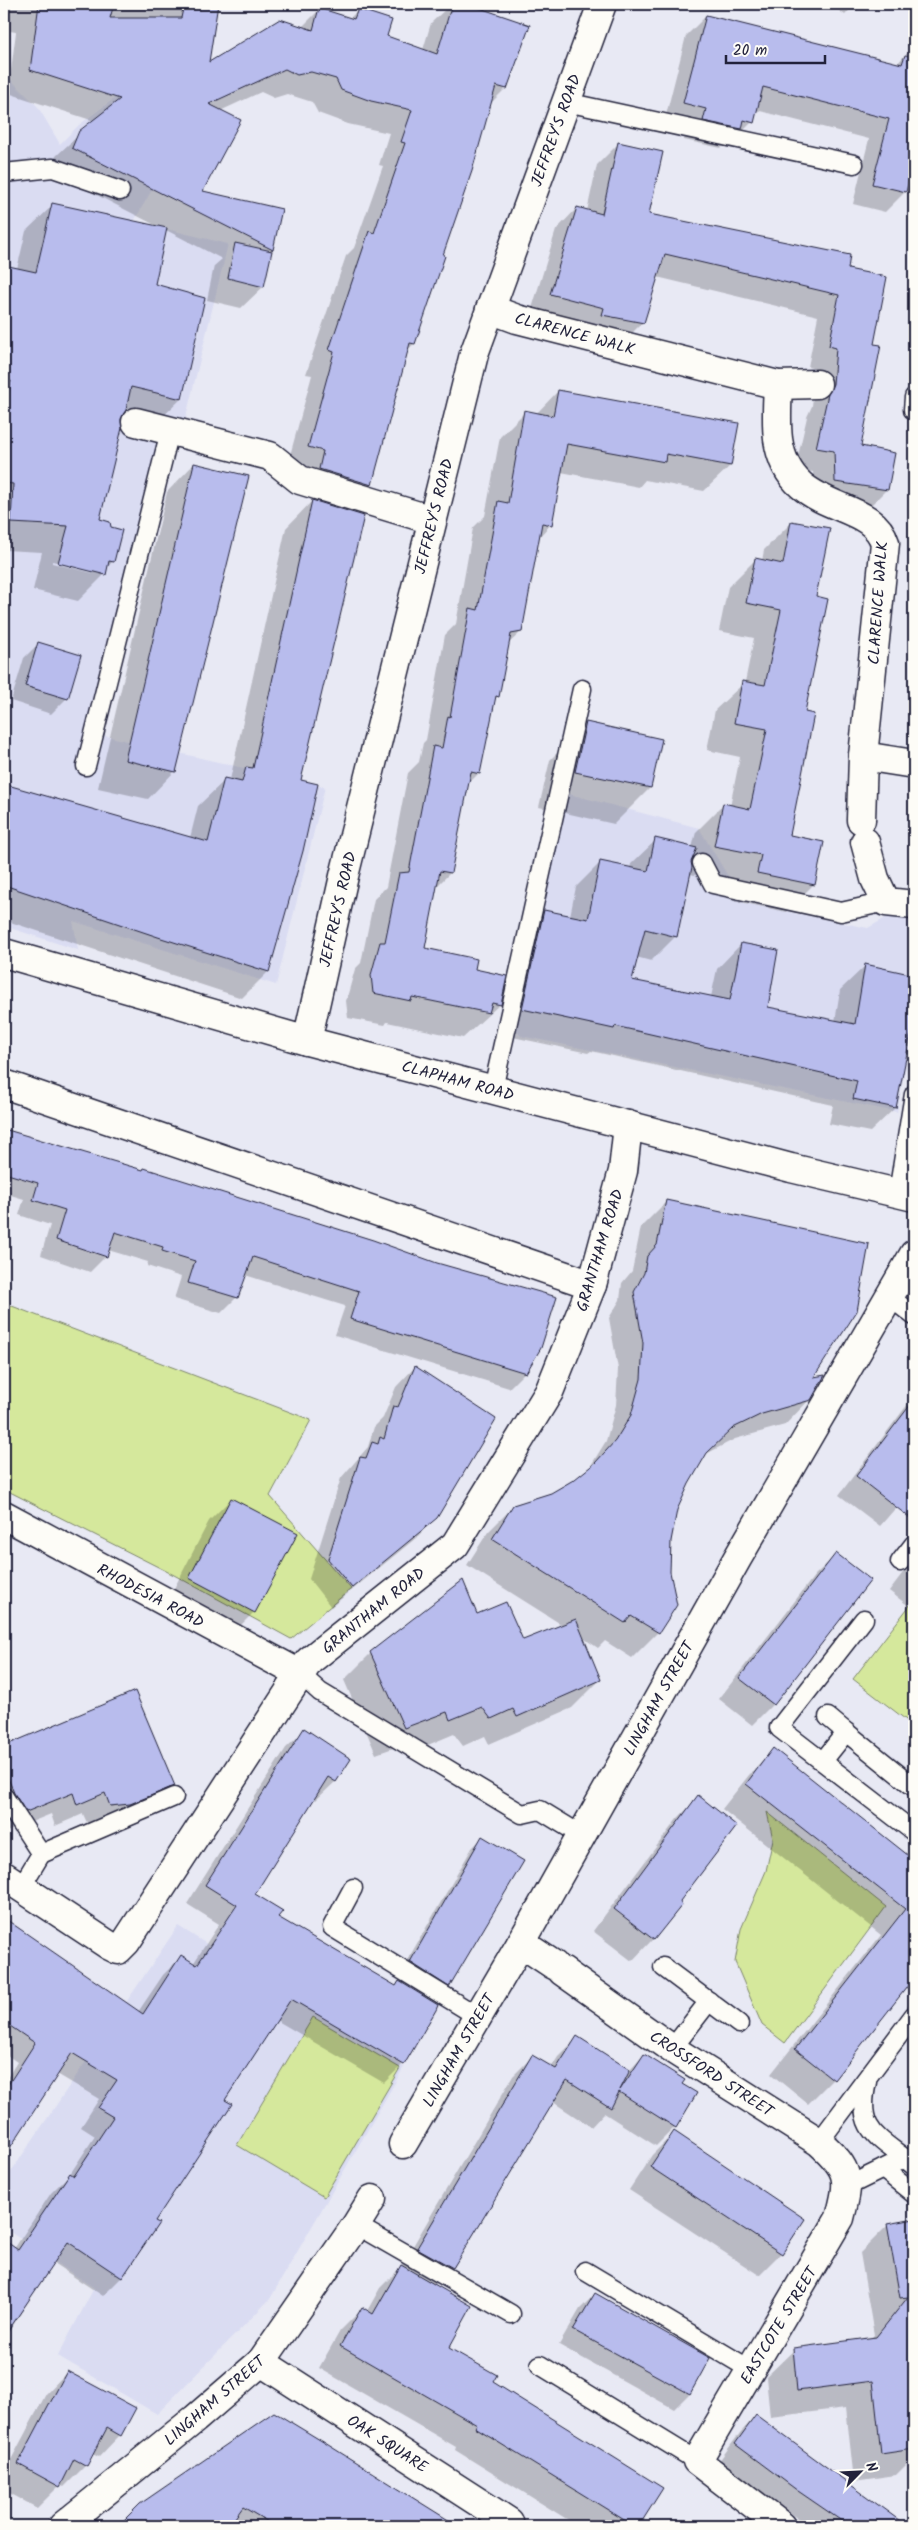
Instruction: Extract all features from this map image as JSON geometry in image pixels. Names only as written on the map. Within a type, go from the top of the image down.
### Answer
[{"type":"main road","name":"JEFFREY'S ROAD","points":[[307,1041],[344,876],[474,354],[566,102],[595,5]]},
{"type":"main road","name":"CLARENCE WALK","points":[[490,309],[517,319],[778,385],[817,384]]},
{"type":"main road","name":"CLARENCE WALK","points":[[778,385],[778,440],[786,464],[793,475],[808,491],[826,502],[873,522],[882,531],[885,543],[863,756],[863,831],[875,879],[886,902]]},
{"type":"main road","points":[[136,422],[270,456],[300,480],[432,520]]},
{"type":"main road","points":[[863,756],[914,764]]},
{"type":"main road","points":[[886,902],[914,905]]},
{"type":"main road","name":"CLAPHAM ROAD","points":[[4,953],[307,1041],[791,1168],[906,1195]]},
{"type":"main road","points":[[4,1084],[592,1285]]},
{"type":"main road","name":"GRANTHAM ROAD","points":[[12,1881],[118,1950],[126,1942],[310,1661],[454,1545],[549,1392],[592,1285],[622,1171],[628,1124]]},
{"type":"main road","name":"LINGHAM STREET","points":[[403,2144],[521,1943],[737,1559],[891,1298],[914,1254]]},
{"type":"main road","name":"RHODESIA ROAD","points":[[4,1515],[300,1674]]},
{"type":"main road","name":"CROSSFORD STREET","points":[[521,1943],[672,2050],[819,2142],[839,2160],[848,2186]]},
{"type":"main road","name":"EASTCOTE STREET","points":[[698,2461],[840,2218],[848,2186]]},
{"type":"main road","name":"LINGHAM STREET","points":[[63,2526],[195,2419],[261,2362],[356,2226],[372,2199]]},
{"type":"main road","name":"OAK SQUARE","points":[[261,2362],[509,2522],[506,2526]]},
{"type":"main road","points":[[698,2461],[782,2526]]},
{"type":"lane","points":[[566,102],[854,164]]},
{"type":"lane","points":[[4,173],[53,168],[120,191]]},
{"type":"lane","points":[[86,766],[170,431]]},
{"type":"lane","points":[[493,1089],[582,689]]},
{"type":"lane","points":[[702,863],[713,884],[841,912],[886,902]]},
{"type":"lane","points":[[906,1195],[914,1094]]},
{"type":"lane","points":[[891,1298],[914,1316]]},
{"type":"lane","points":[[900,1562],[914,1544]]},
{"type":"lane","points":[[864,1619],[779,1728],[914,1832]]},
{"type":"lane","points":[[300,1674],[320,1692],[522,1814],[540,1810],[581,1835]]},
{"type":"lane","points":[[828,1717],[914,1787]]},
{"type":"lane","points":[[823,1761],[846,1732]]},
{"type":"lane","points":[[4,1797],[41,1854]]},
{"type":"lane","points":[[12,1881],[41,1854],[174,1797]]},
{"type":"lane","points":[[353,1888],[332,1928],[477,2016]]},
{"type":"lane","points":[[663,1967],[739,2024]]},
{"type":"lane","points":[[672,2050],[709,2001]]},
{"type":"lane","points":[[819,2142],[914,2014]]},
{"type":"lane","points":[[868,2076],[862,2104],[869,2130],[909,2162]]},
{"type":"lane","points":[[848,2186],[883,2169],[909,2162]]},
{"type":"lane","points":[[883,2169],[914,2194]]},
{"type":"lane","points":[[356,2226],[511,2314]]},
{"type":"lane","points":[[585,2271],[751,2370]]},
{"type":"lane","points":[[540,2365],[698,2461]]},
{"type":"shaded area","points":[[4,73],[38,107],[60,144],[79,125],[127,89],[179,143],[134,221],[228,244],[186,417],[174,453],[102,735],[325,787],[276,985],[73,921],[78,950],[4,926]]},
{"type":"shaded area","points":[[550,789],[699,828],[744,903],[868,928],[905,907],[914,909],[914,1019],[897,1112],[521,1036],[500,1011]]},
{"type":"shaded area","points":[[178,1926],[404,2067],[270,2299],[157,2414],[58,2356],[94,2288],[4,2228],[4,2182]]},
{"type":"green space","points":[[4,1303],[311,1420],[270,1496],[351,1589],[291,1639],[174,1575],[4,1489]]},
{"type":"green space","points":[[914,1600],[914,1726],[853,1679]]},
{"type":"green space","points":[[767,1812],[886,1907],[785,2043],[762,2025],[735,1962],[741,1929],[766,1871],[773,1839]]},
{"type":"green space","points":[[313,2017],[400,2068],[324,2197],[237,2145]]},
{"type":"building","points":[[39,4],[114,4],[110,18],[181,18],[184,4],[218,4],[209,62],[280,19],[313,30],[319,8],[354,19],[358,9],[392,20],[387,36],[437,54],[452,4],[468,4],[530,25],[507,89],[496,86],[472,171],[443,255],[445,256],[415,344],[410,343],[372,485],[319,469],[323,451],[308,447],[334,352],[329,350],[369,231],[374,233],[405,143],[401,142],[412,110],[371,101],[341,90],[336,79],[311,72],[297,75],[285,69],[209,104],[241,120],[203,191],[282,209],[273,250],[72,148],[79,131],[120,99],[30,70]]},
{"type":"building","points":[[706,15],[902,64],[905,55],[914,56],[914,160],[906,192],[872,184],[889,119],[763,87],[754,123],[744,120],[742,129],[703,121],[706,109],[683,103]]},
{"type":"building","points":[[618,142],[663,152],[649,214],[850,255],[848,269],[887,277],[874,344],[881,345],[861,446],[895,453],[888,490],[835,482],[834,451],[816,448],[828,394],[833,384],[836,348],[829,346],[839,295],[665,254],[644,323],[602,315],[604,308],[550,294],[577,207],[602,214]]},
{"type":"building","points":[[52,203],[167,228],[155,284],[205,298],[182,399],[131,387],[126,410],[121,419],[122,428],[100,519],[110,522],[111,527],[122,530],[114,562],[109,561],[106,575],[58,563],[68,526],[11,523],[13,484],[4,483],[4,414],[11,381],[4,379],[4,265],[36,272]]},
{"type":"building","points":[[235,243],[272,251],[264,287],[228,278]]},
{"type":"building","points":[[558,390],[739,423],[731,466],[666,454],[665,462],[567,444],[552,525],[542,523],[522,632],[511,634],[499,697],[496,696],[480,774],[471,772],[451,873],[440,871],[425,948],[477,959],[475,969],[507,976],[501,1005],[492,1003],[489,1013],[412,997],[411,1001],[373,993],[371,975],[380,942],[385,942],[399,873],[409,872],[433,746],[442,748],[448,716],[450,717],[470,608],[478,610],[498,501],[508,503],[524,410],[553,416]]},
{"type":"building","points":[[194,463],[249,476],[176,772],[125,760]]},
{"type":"building","points":[[312,500],[364,516],[301,780],[318,784],[303,851],[269,972],[4,885],[4,784],[208,842],[224,778],[242,782],[246,767],[253,768]]},
{"type":"building","points":[[791,521],[830,528],[816,596],[828,599],[805,712],[814,714],[790,835],[824,842],[815,885],[757,873],[761,855],[714,846],[723,803],[750,809],[767,729],[734,723],[742,681],[765,685],[781,610],[746,603],[755,558],[783,564]]},
{"type":"building","points":[[38,642],[81,655],[68,699],[25,686]]},
{"type":"building","points":[[586,722],[662,739],[651,788],[575,772]]},
{"type":"building","points":[[655,838],[697,848],[691,862],[692,867],[677,937],[645,929],[632,980],[730,1000],[741,943],[778,950],[768,1007],[855,1024],[865,964],[914,975],[914,1018],[896,1108],[853,1099],[857,1081],[615,1026],[614,1029],[522,1009],[544,910],[588,919],[600,861],[648,871]]},
{"type":"building","points":[[4,1129],[143,1170],[144,1168],[373,1240],[437,1263],[557,1297],[541,1348],[526,1373],[350,1319],[359,1291],[253,1257],[238,1298],[188,1283],[195,1261],[162,1251],[163,1247],[115,1232],[107,1257],[56,1240],[65,1210],[33,1200],[38,1183],[4,1173]]},
{"type":"building","points":[[666,1200],[869,1244],[857,1311],[814,1377],[825,1375],[811,1400],[762,1414],[733,1428],[707,1453],[689,1484],[677,1510],[671,1541],[670,1572],[677,1605],[659,1633],[631,1616],[625,1623],[492,1539],[513,1505],[551,1493],[575,1479],[595,1463],[615,1441],[631,1415],[641,1379],[643,1343],[634,1292],[644,1273],[647,1256],[657,1245]]},
{"type":"building","points":[[415,1366],[496,1419],[437,1518],[352,1588],[328,1559],[360,1457],[366,1458],[372,1442],[378,1444],[380,1437],[384,1439],[393,1406],[398,1407]]},
{"type":"building","points":[[914,1400],[914,1521],[856,1476]]},
{"type":"building","points":[[231,1498],[298,1533],[255,1613],[189,1578]]},
{"type":"building","points":[[836,1553],[871,1580],[774,1705],[739,1678]]},
{"type":"building","points":[[463,1580],[477,1614],[506,1602],[523,1640],[576,1619],[601,1680],[517,1717],[513,1709],[491,1719],[482,1707],[450,1720],[447,1712],[404,1728],[370,1652]]},
{"type":"building","points":[[135,1691],[175,1786],[130,1804],[110,1806],[105,1793],[77,1805],[73,1793],[26,1812],[14,1793],[4,1768],[4,1746]]},
{"type":"building","points":[[304,1728],[351,1759],[336,1782],[328,1777],[255,1894],[283,1911],[278,1917],[396,1986],[399,1981],[438,2005],[436,2010],[404,2065],[291,1999],[225,2100],[232,2104],[155,2221],[159,2223],[122,2278],[68,2242],[4,2337],[4,2240],[18,2250],[70,2173],[74,2176],[113,2117],[98,2108],[117,2080],[72,2053],[4,2157],[4,2091],[35,2043],[4,2022],[4,1918],[143,2014],[181,1955],[197,1965],[237,1905],[205,1885]]},
{"type":"building","points":[[773,1748],[914,1860],[914,1978],[834,2080],[795,2049],[905,1909],[746,1784]]},
{"type":"building","points":[[698,1795],[737,1826],[680,1901],[682,1905],[654,1940],[614,1909]]},
{"type":"building","points":[[482,1836],[524,1861],[449,1987],[410,1962]]},
{"type":"building","points":[[577,2036],[630,2070],[620,2090],[644,2054],[685,2080],[682,2084],[697,2093],[676,2128],[619,2092],[611,2108],[567,2080],[453,2268],[417,2248],[532,2055],[556,2069]]},
{"type":"building","points":[[674,2131],[805,2219],[782,2254],[650,2167]]},
{"type":"building","points":[[914,2219],[914,2361],[912,2363],[914,2449],[881,2454],[873,2381],[797,2391],[793,2348],[876,2337],[908,2297],[900,2298],[887,2224]]},
{"type":"building","points":[[401,2265],[472,2306],[449,2348],[497,2375],[493,2382],[663,2488],[639,2526],[634,2526],[475,2428],[477,2425],[340,2346],[362,2307],[373,2314]]},
{"type":"building","points":[[595,2293],[710,2358],[690,2394],[573,2330]]},
{"type":"building","points":[[67,2371],[136,2408],[121,2436],[107,2428],[87,2466],[74,2459],[60,2487],[18,2464]]},
{"type":"building","points":[[274,2412],[458,2526],[275,2526],[243,2507],[229,2526],[118,2526],[140,2504]]},
{"type":"building","points":[[756,2415],[907,2526],[849,2526],[798,2491],[735,2444]]}]
